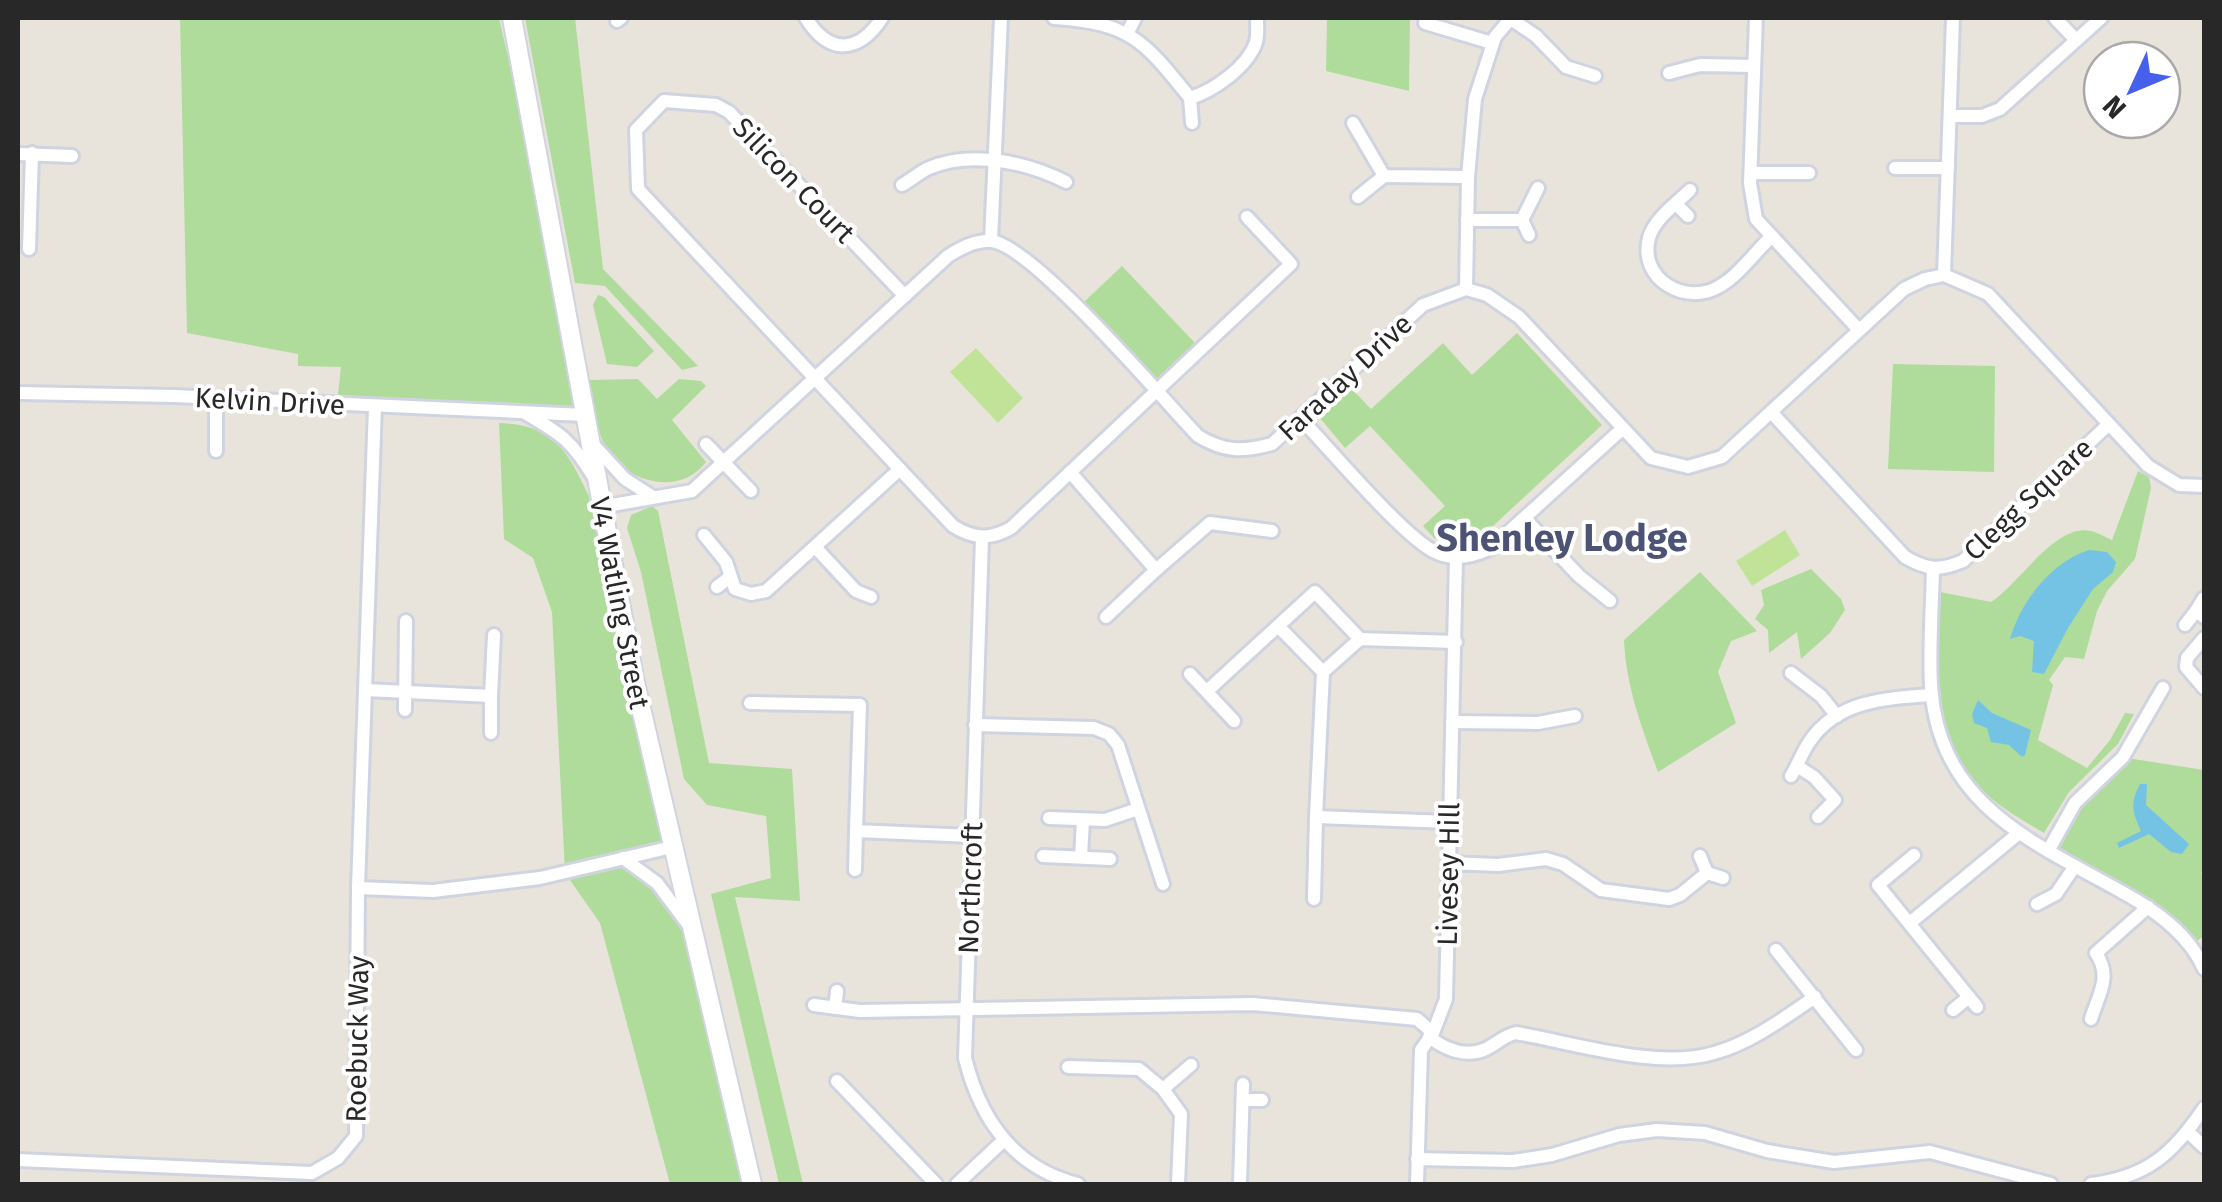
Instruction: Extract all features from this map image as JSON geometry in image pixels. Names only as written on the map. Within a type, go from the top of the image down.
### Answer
[{"type":"street","name":"V4 Watling Street","points":[[512,18],[634,678],[752,1184]]},
{"type":"street","points":[[806,18],[817,36],[834,45],[852,45],[870,36],[882,18]]},
{"type":"street","points":[[601,506],[692,490],[948,256],[968,245],[991,241],[1000,18]]},
{"type":"street","points":[[1054,18],[1128,32],[1149,48],[1190,98],[1192,123]]},
{"type":"street","points":[[1128,32],[1135,18]]},
{"type":"street","points":[[1190,98],[1208,93],[1246,58],[1256,41],[1257,18]]},
{"type":"street","points":[[1595,76],[1566,67],[1536,36],[1511,18],[1492,44],[1474,98],[1466,290],[1487,294],[1503,303],[1650,458],[1688,468],[1722,457],[1904,289],[1944,275],[1988,294],[2148,466],[2179,485],[2204,486]]},
{"type":"street","points":[[1756,18],[1750,201],[1756,219],[1771,237],[1859,330]]},
{"type":"street","points":[[1944,275],[1953,18]]},
{"type":"street","points":[[2055,18],[2076,40]]},
{"type":"street","points":[[1950,116],[1982,116],[2000,109],[2101,18]]},
{"type":"street","points":[[1425,23],[1492,44]]},
{"type":"street","points":[[1669,73],[1700,65],[1754,66]]},
{"type":"street","name":"Silicon Court","points":[[815,379],[638,190],[636,130],[664,101],[716,105],[729,112],[905,296]]},
{"type":"street","points":[[1353,122],[1384,176]]},
{"type":"street","points":[[29,249],[25,154],[72,156]]},
{"type":"street","points":[[902,185],[929,168],[956,162],[995,161],[1048,172],[1066,182]]},
{"type":"street","points":[[1895,168],[1948,168]]},
{"type":"street","points":[[1750,173],[1810,172]]},
{"type":"street","points":[[1358,197],[1384,176],[1468,177]]},
{"type":"street","points":[[1522,220],[1538,188]]},
{"type":"street","points":[[1690,190],[1656,224],[1649,238],[1648,255],[1658,280],[1675,291],[1701,294],[1720,286],[1771,237]]},
{"type":"street","points":[[1676,204],[1688,216]]},
{"type":"street","points":[[815,379],[953,526],[982,538],[996,536],[1012,528],[1291,264],[1247,217]]},
{"type":"street","points":[[1467,220],[1522,220]]},
{"type":"street","points":[[1522,220],[1529,235]]},
{"type":"street","name":"Faraday Drive","points":[[991,241],[1016,251],[1045,273],[1198,436],[1217,448],[1244,452],[1272,444],[1424,305],[1466,290]]},
{"type":"street","name":"Kelvin Drive","points":[[18,392],[584,414]]},
{"type":"street","points":[[216,398],[216,451]]},
{"type":"street","name":"Roebuck Way","points":[[18,1160],[301,1178],[338,1158],[356,1136],[358,888],[375,406]]},
{"type":"street","name":"Kelvin Drive","points":[[522,412],[564,435],[596,482]]},
{"type":"street","name":"Clegg Square","points":[[1771,412],[1905,558],[1933,570],[1963,562],[2109,424]]},
{"type":"street","points":[[1301,419],[1414,537],[1437,553],[1456,557],[1474,556],[1491,548],[1622,429]]},
{"type":"street","points":[[588,439],[625,479],[653,497]]},
{"type":"street","points":[[706,444],[753,490]]},
{"type":"street","points":[[704,536],[726,562],[736,589],[751,594],[766,591],[900,469]]},
{"type":"street","points":[[1070,472],[1156,570]]},
{"type":"street","points":[[1525,519],[1579,576],[1610,601]]},
{"type":"street","points":[[1106,617],[1210,523],[1272,531]]},
{"type":"street","name":"Northcroft","points":[[982,538],[965,1058],[974,1094],[993,1128],[1018,1155],[1047,1174],[1078,1184]]},
{"type":"street","points":[[815,547],[856,591],[871,598]]},
{"type":"street","name":"Livesey Hill","points":[[1417,1184],[1421,1050],[1446,999],[1456,557]]},
{"type":"street","points":[[1933,570],[1932,695],[1944,747],[1958,776],[1978,802],[2019,833],[2148,907],[2178,932],[2198,955],[2204,969]]},
{"type":"street","points":[[718,587],[730,576]]},
{"type":"street","points":[[1207,691],[1315,592],[1360,639]]},
{"type":"street","points":[[2185,625],[2200,614],[2204,598]]},
{"type":"street","points":[[405,710],[406,621]]},
{"type":"street","points":[[1278,626],[1323,672]]},
{"type":"street","points":[[491,733],[494,636]]},
{"type":"street","points":[[2204,638],[2187,658],[2186,667],[2204,688]]},
{"type":"street","points":[[1314,899],[1323,672],[1360,639],[1456,642]]},
{"type":"street","points":[[1792,673],[1821,696],[1837,716]]},
{"type":"street","points":[[1190,674],[1234,722]]},
{"type":"street","points":[[2048,851],[2075,803],[2123,757],[2163,688]]},
{"type":"street","points":[[366,690],[490,696]]},
{"type":"street","points":[[1818,817],[1841,795],[1814,777],[1794,772],[1810,740],[1856,705],[1885,698],[1932,695]]},
{"type":"street","points":[[750,703],[866,705],[854,870]]},
{"type":"street","points":[[1452,722],[1538,723],[1575,716]]},
{"type":"street","points":[[975,726],[1094,728],[1109,734],[1118,745],[1163,884]]},
{"type":"street","points":[[1049,818],[1105,820],[1138,809]]},
{"type":"street","points":[[1316,817],[1449,822]]},
{"type":"street","points":[[1081,857],[1083,820]]},
{"type":"street","points":[[856,831],[972,836]]},
{"type":"street","points":[[1911,922],[2019,833]]},
{"type":"street","points":[[358,888],[433,892],[540,878],[672,846]]},
{"type":"street","points":[[1914,855],[1878,884],[1973,1002],[1952,1010]]},
{"type":"street","points":[[1043,856],[1110,859]]},
{"type":"street","points":[[1700,856],[1707,873]]},
{"type":"street","points":[[623,858],[658,883],[692,929]]},
{"type":"street","points":[[1448,863],[1498,865],[1546,860],[1562,864],[1601,890],[1669,899],[1707,873]]},
{"type":"street","points":[[2037,904],[2056,894],[2074,866]]},
{"type":"street","points":[[1707,873],[1723,878]]},
{"type":"street","points":[[2090,1018],[2105,976],[2105,966],[2092,947],[2148,907]]},
{"type":"street","points":[[1776,950],[1856,1050]]},
{"type":"street","points":[[836,1008],[837,991]]},
{"type":"street","points":[[814,1005],[966,1009],[1253,1004],[1417,1020],[1446,1050],[1488,1048],[1502,1036],[1516,1032],[1646,1056],[1712,1054],[1745,1041],[1815,997]]},
{"type":"street","points":[[1163,1090],[1191,1065]]},
{"type":"street","points":[[1068,1066],[1139,1069],[1163,1090],[1181,1114],[1178,1184]]},
{"type":"street","points":[[838,1081],[936,1184]]},
{"type":"street","points":[[1240,1184],[1243,1084]]},
{"type":"street","points":[[1242,1100],[1262,1100]]},
{"type":"street","points":[[2091,1184],[2133,1176],[2157,1163],[2188,1132],[2204,1108]]},
{"type":"street","points":[[1418,1160],[1513,1161],[1552,1156],[1620,1135],[1656,1130],[1705,1132],[1767,1152],[1834,1162],[1930,1152],[2051,1184]]},
{"type":"street","points":[[2188,1132],[2204,1147]]},
{"type":"street","points":[[957,1184],[1004,1140]]},
{"type":"green space","points":[[180,18],[499,18],[562,292],[584,415],[337,403],[341,367],[298,366],[298,354],[187,333]]},
{"type":"green space","points":[[525,18],[575,18],[603,269],[698,366],[682,370],[605,286],[575,283]]},
{"type":"green space","points":[[1327,18],[1410,18],[1409,91],[1326,71]]},
{"type":"green space","points":[[1122,266],[1196,344],[1158,379],[1084,302]]},
{"type":"green space","points":[[598,295],[654,351],[637,367],[607,364],[593,305]]},
{"type":"green space","points":[[1517,333],[1602,425],[1480,538],[1447,543],[1434,538],[1423,526],[1445,506],[1370,426],[1345,448],[1320,418],[1352,389],[1371,409],[1443,343],[1472,375]]},
{"type":"green space","points":[[976,348],[1023,398],[998,423],[950,372]]},
{"type":"green space","points":[[1893,364],[1995,366],[1994,472],[1888,469]]},
{"type":"green space","points":[[638,379],[657,399],[679,379],[701,381],[706,386],[672,420],[706,462],[681,480],[666,482],[636,475],[611,456],[603,442],[589,380]]},
{"type":"green space","points":[[499,423],[546,434],[565,452],[588,494],[672,847],[625,858],[640,868],[692,929],[752,1184],[670,1184],[600,923],[565,873],[552,612],[533,558],[504,539]]},
{"type":"green space","points":[[2138,471],[2149,477],[2151,488],[2135,559],[2107,591],[2097,611],[2084,659],[2065,657],[2049,680],[2053,685],[2038,740],[2087,768],[2110,740],[2125,713],[2134,714],[2118,744],[2069,792],[2044,833],[1986,794],[1963,767],[1952,744],[1944,720],[1937,669],[1940,592],[1991,602],[2064,536],[2090,531],[2112,540]]},
{"type":"green space","points":[[652,506],[658,511],[709,763],[792,769],[800,901],[735,897],[803,1184],[779,1184],[711,894],[771,878],[766,816],[707,805],[684,779],[641,572],[627,528],[631,515]]},
{"type":"green space","points":[[1785,530],[1800,555],[1752,586],[1736,561]]},
{"type":"green space","points":[[1811,569],[1841,599],[1845,610],[1830,633],[1801,659],[1797,632],[1769,653],[1768,630],[1755,619],[1764,605],[1761,590]]},
{"type":"green space","points":[[1700,572],[1757,631],[1731,641],[1718,672],[1736,723],[1658,772],[1631,691],[1624,640]]},
{"type":"green space","points":[[2127,758],[2204,770],[2204,936],[2197,941],[2172,915],[2058,848],[2080,801],[2109,781]]},
{"type":"water","points":[[2089,550],[2107,552],[2116,562],[2113,572],[2093,589],[2044,674],[2032,672],[2034,641],[2020,636],[2010,639],[2015,625],[2030,597],[2050,573]]},
{"type":"water","points":[[1978,700],[1992,713],[2031,730],[2025,755],[2022,757],[2009,745],[1991,742],[1987,728],[1974,723],[1972,714]]},
{"type":"water","points":[[2140,784],[2147,784],[2146,805],[2189,844],[2182,854],[2171,852],[2149,834],[2119,848],[2117,843],[2141,831],[2133,807]]},
{"type":"district","name":"Shenley Lodge","points":[[1562,538]]}]
